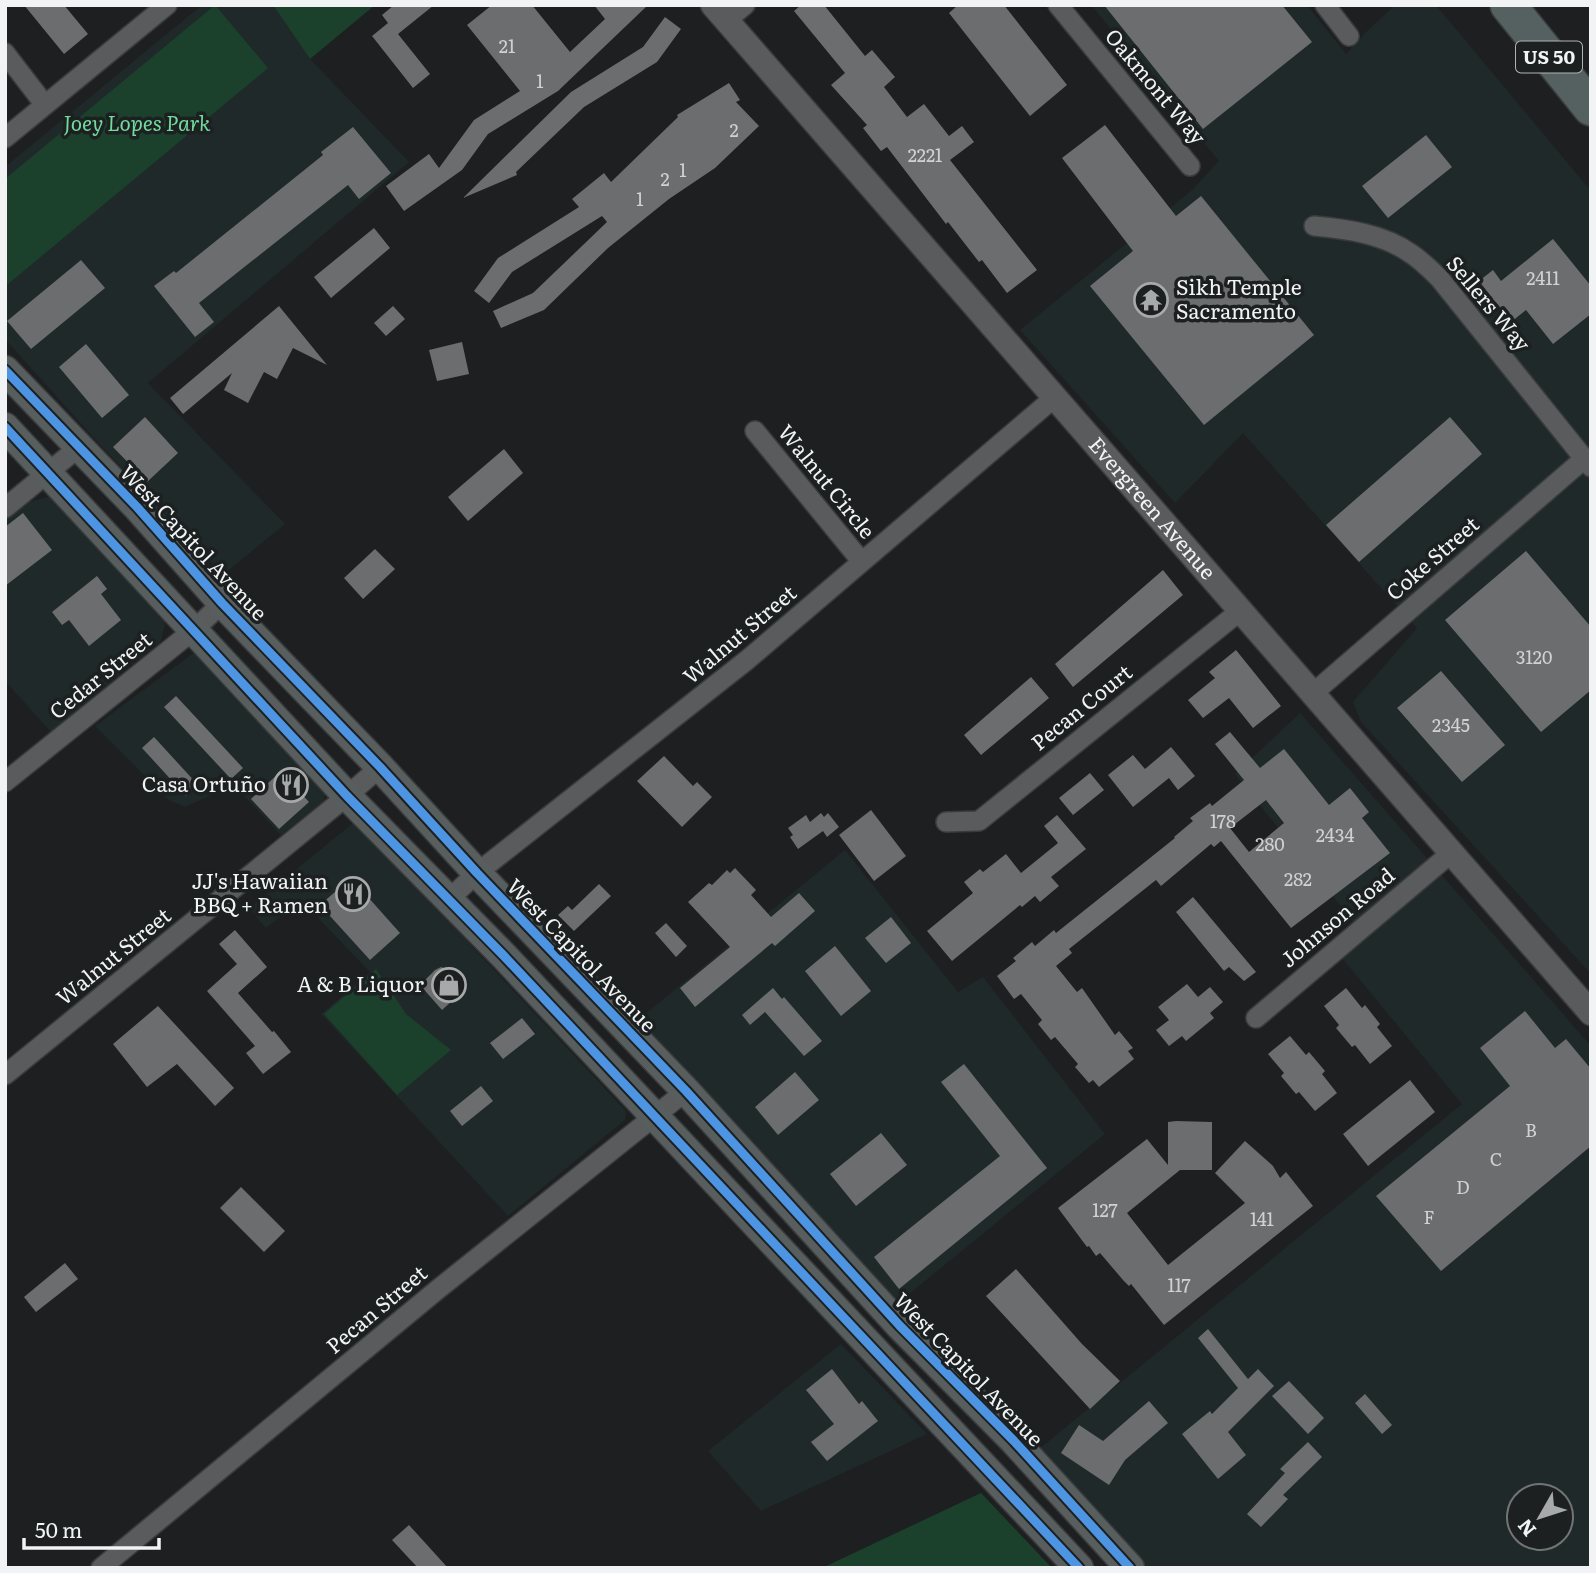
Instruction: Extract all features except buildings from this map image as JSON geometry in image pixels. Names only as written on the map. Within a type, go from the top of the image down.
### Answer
[{"type":"highway","name":"US 50","points":[[1508,5],[1591,108]]},
{"type":"main road","name":"West Capitol Avenue","points":[[5,370],[137,507],[222,603],[380,767],[477,873],[686,1091],[908,1335],[980,1407],[1130,1568]]},
{"type":"main road","points":[[5,427],[347,796],[504,956],[1079,1568]]},
{"type":"main road","points":[[775,1246],[793,1246],[807,1257],[863,1318],[888,1331],[908,1335]]},
{"type":"main road","points":[[883,1360],[904,1362],[941,1395],[963,1405],[980,1407]]},
{"type":"street","points":[[5,138],[167,5]]},
{"type":"street","name":"Oakmont Way","points":[[1058,5],[1190,166]]},
{"type":"street","points":[[1325,5],[1349,37]]},
{"type":"street","name":"Evergreen Avenue","points":[[728,10],[1311,695],[1591,1013]]},
{"type":"street","points":[[5,53],[45,105]]},
{"type":"street","name":"Sellers Way","points":[[1314,226],[1376,236],[1410,252],[1440,279],[1587,463]]},
{"type":"street","name":"Walnut Street","points":[[448,900],[477,873],[726,677],[1055,397]]},
{"type":"street","name":"Walnut Circle","points":[[755,430],[862,562]]},
{"type":"street","points":[[5,508],[79,447]]},
{"type":"street","name":"Coke Street","points":[[1311,695],[1587,463]]},
{"type":"street","name":"Cedar Street","points":[[5,782],[195,629],[222,603]]},
{"type":"street","name":"Pecan Court","points":[[946,822],[979,821],[1240,611]]},
{"type":"street","name":"Walnut Street","points":[[5,1075],[380,767]]},
{"type":"street","name":"Johnson Road","points":[[1256,1018],[1450,854]]},
{"type":"street","name":"Pecan Street","points":[[102,1568],[437,1290],[686,1091]]},
{"type":"shaded area","points":[[202,5],[273,5],[310,59],[409,162],[148,383],[285,524],[223,575],[5,339],[5,167]]},
{"type":"shaded area","points":[[1091,5],[1307,5],[1346,54],[1395,5],[1436,5],[1591,191],[1591,974],[1361,722],[1353,702],[1417,628],[1243,433],[1175,503],[1020,330],[1191,191],[1219,161]]},
{"type":"shaded area","points":[[49,497],[166,618],[161,641],[51,732],[5,681],[5,518],[24,503]]},
{"type":"shaded area","points":[[201,652],[326,788],[324,801],[281,835],[234,785],[185,807],[169,800],[95,726],[192,654]]},
{"type":"shaded area","points":[[1300,713],[1591,1046],[1591,1568],[1148,1568],[1039,1449],[1462,1104],[1342,958],[1370,936],[1352,920],[1235,774]]},
{"type":"shaded area","points":[[353,823],[358,824],[626,1111],[625,1120],[508,1216],[321,1014],[370,972],[301,900],[266,928],[249,908]]},
{"type":"shaded area","points":[[845,850],[958,992],[983,977],[1105,1134],[898,1303],[639,1019]]},
{"type":"shaded area","points":[[841,1344],[927,1434],[761,1511],[708,1451]]},
{"type":"green space","name":"Joey Lopes Park","points":[[215,5],[268,68],[8,284],[5,278],[5,179]]},
{"type":"green space","points":[[273,5],[375,5],[310,59]]},
{"type":"green space","points":[[376,969],[406,1014],[451,1050],[397,1095],[324,1014]]},
{"type":"green space","points":[[981,1493],[1052,1568],[822,1568]]},
{"type":"cycle path","points":[[5,370],[137,507],[222,603],[380,767],[477,873],[686,1091],[900,1326],[1014,1441],[1130,1568]]},
{"type":"cycle path","points":[[5,427],[347,796],[504,956],[1079,1568]]},
{"type":"place","name":"Sikh Temple Sacramento","points":[[1151,300]]},
{"type":"place","name":"Casa Ortuño","points":[[291,785]]},
{"type":"place","name":"JJ's Hawaiian BBQ + Ramen","points":[[353,894]]},
{"type":"place","name":"A & B Liquor","points":[[449,985]]}]
